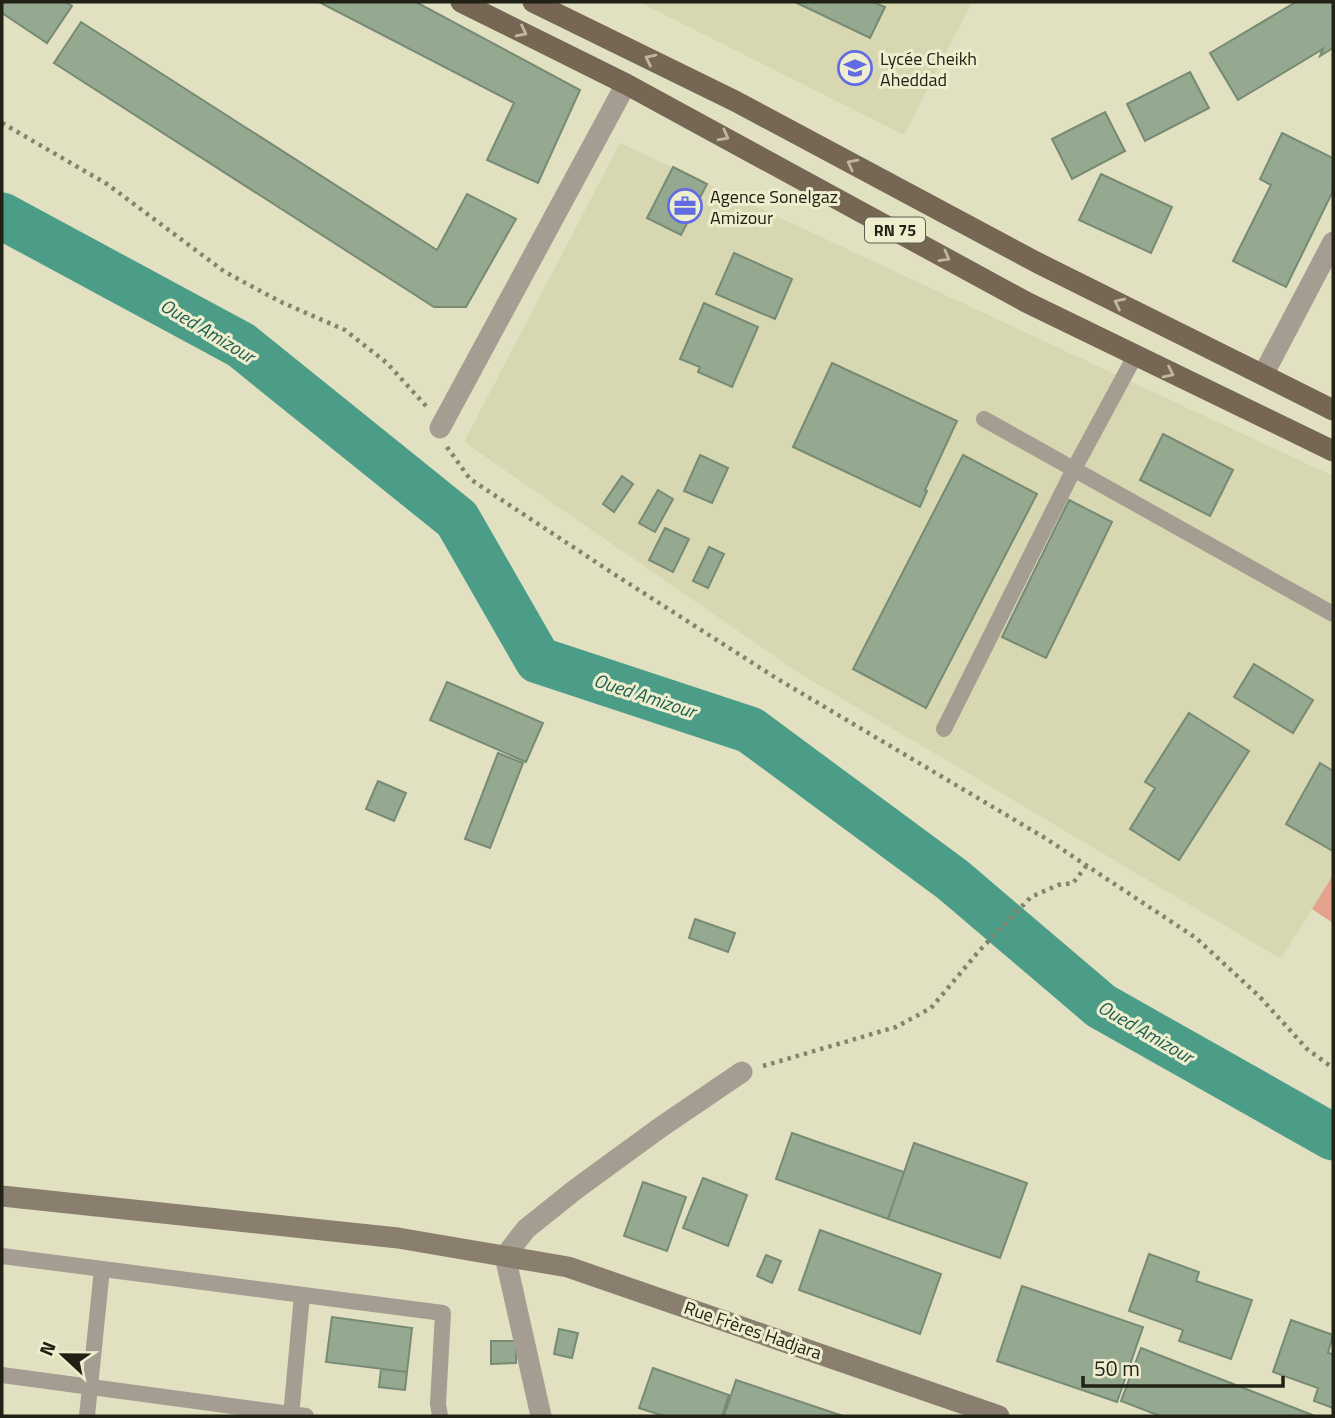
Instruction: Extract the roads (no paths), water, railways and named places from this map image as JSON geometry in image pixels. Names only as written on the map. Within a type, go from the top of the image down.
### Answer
[{"type":"main road","name":"RN 75","points":[[461,2],[626,84],[1026,302],[1333,452]]},
{"type":"main road","name":"RN 75","points":[[533,2],[735,101],[1036,262],[1333,410]]},
{"type":"main road","points":[[862,212],[879,178]]},
{"type":"main road","name":"Rue Frères Hadjara","points":[[2,1196],[398,1238],[568,1267],[999,1416]]},
{"type":"street","points":[[440,428],[626,84]]},
{"type":"street","points":[[1263,375],[1333,242]]},
{"type":"street","points":[[541,1416],[505,1256],[526,1229],[576,1189],[743,1072]]},
{"type":"lane","points":[[944,729],[1074,469],[1135,356]]},
{"type":"lane","points":[[984,419],[1333,614]]},
{"type":"lane","points":[[2,1256],[443,1313],[438,1404],[440,1416]]},
{"type":"lane","points":[[87,1416],[102,1269]]},
{"type":"lane","points":[[2,1375],[296,1416],[302,1295]]},
{"type":"waterway","name":"Oued Amizour","points":[[2,216],[241,345],[457,519],[538,660],[750,730],[953,880],[1101,1006],[1333,1137]]},
{"type":"place","name":"Lycée Cheikh Aheddad","points":[[855,68]]},
{"type":"place","name":"Agence Sonelgaz Amizour","points":[[685,206]]}]
